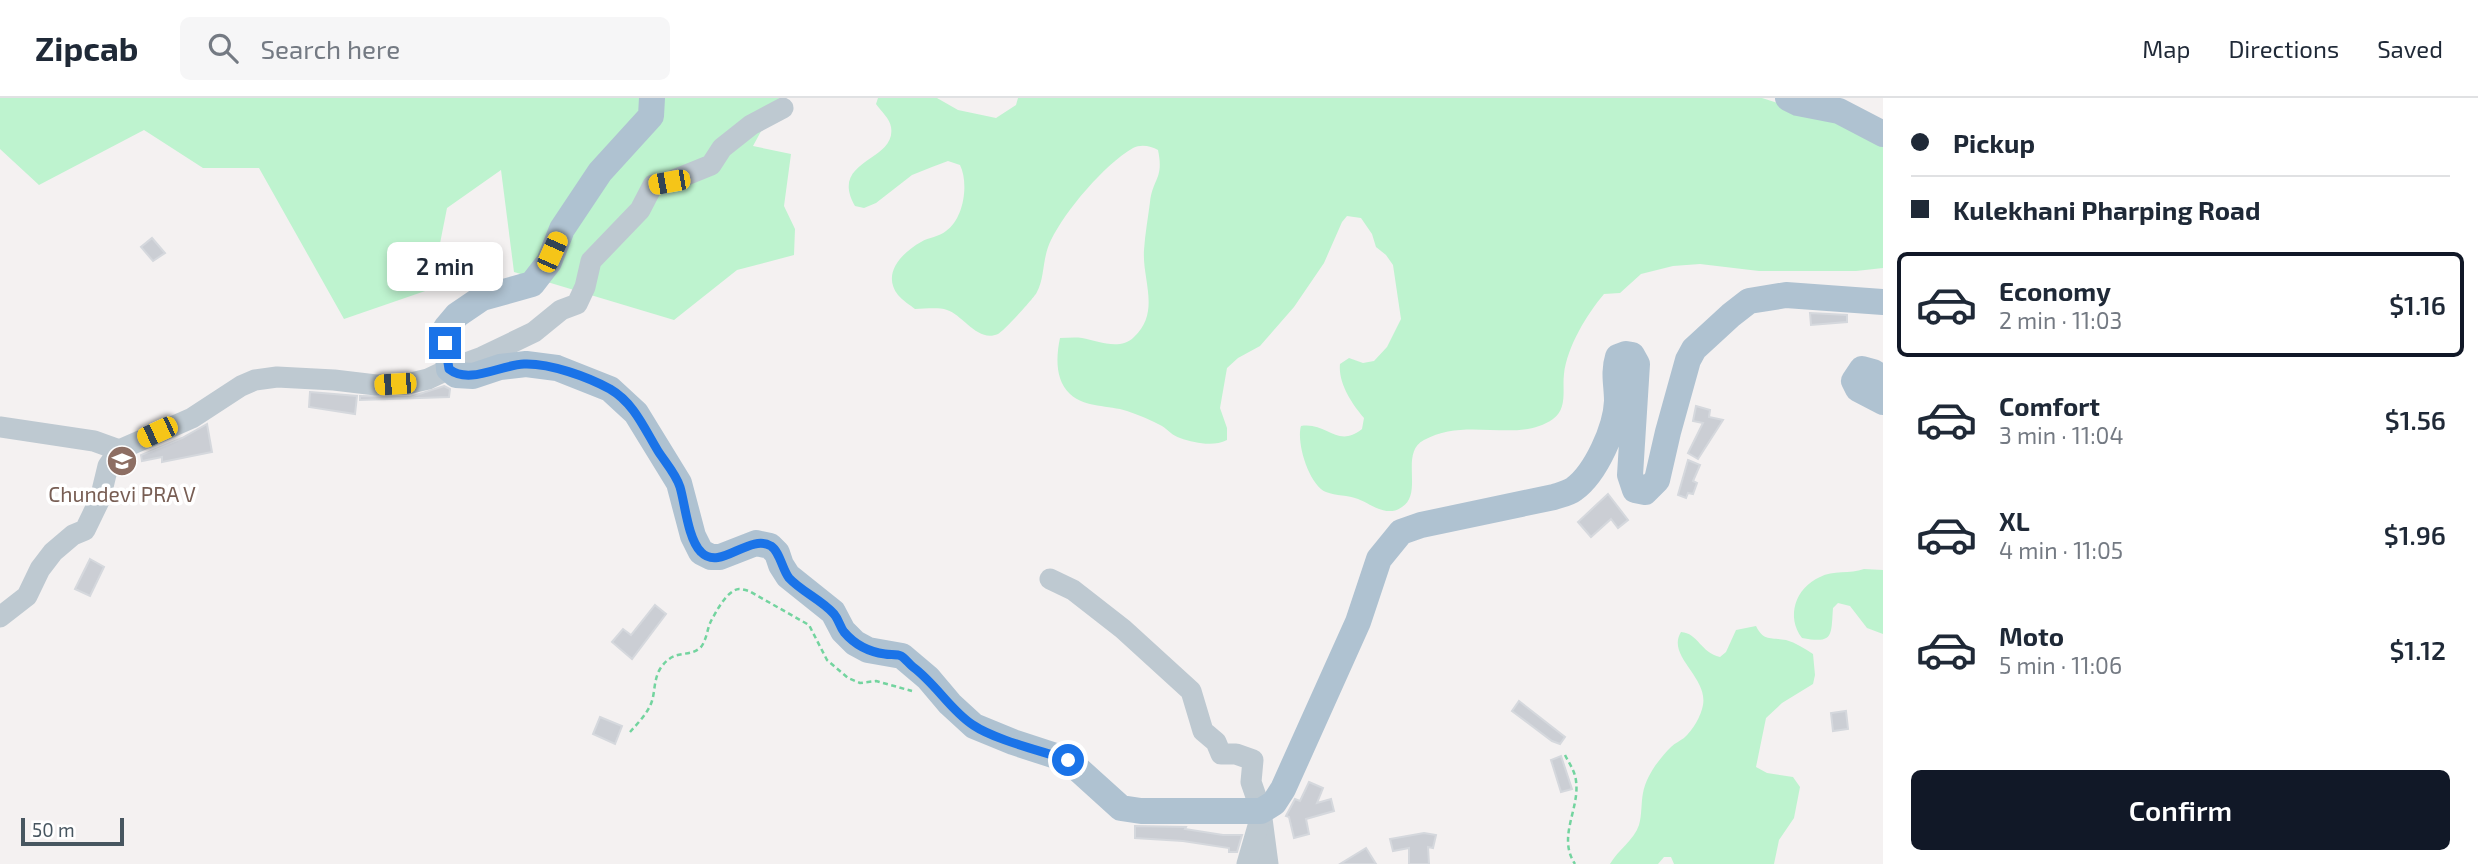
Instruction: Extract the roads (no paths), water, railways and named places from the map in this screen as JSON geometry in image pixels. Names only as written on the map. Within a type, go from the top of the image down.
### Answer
[{"type":"main road","points":[[652,98],[650,116],[600,172],[562,229],[549,262],[532,284],[482,298],[457,315],[446,328],[449,369],[456,375],[472,376],[500,367],[526,364],[557,368],[610,389],[636,412],[679,483],[693,536],[701,552],[711,557],[720,557],[756,543],[770,546],[788,576],[809,596],[833,612],[843,631],[855,643],[869,650],[902,656],[928,678],[950,704],[974,726],[1068,760],[1121,808],[1141,811],[1261,811],[1274,803],[1283,789],[1358,622],[1380,559],[1401,532],[1554,497],[1574,489],[1593,467],[1608,442],[1615,421],[1617,401],[1614,370],[1618,358],[1626,354],[1632,355],[1637,365],[1630,475],[1635,490],[1645,492],[1657,480],[1688,360],[1694,349],[1740,308],[1749,301],[1786,295],[1883,302]]},
{"type":"main road","points":[[1788,98],[1798,103],[1839,111],[1883,134]]},
{"type":"main road","points":[[1883,378],[1862,369],[1854,381],[1858,389],[1883,402]]},
{"type":"street","points":[[0,617],[27,596],[40,569],[53,552],[74,535],[85,530],[100,499],[108,466],[119,450],[192,418],[255,380],[277,377],[376,385],[407,384],[428,379],[482,357],[534,332],[561,310],[577,304],[591,261],[640,210],[653,185],[669,182],[711,165],[722,148],[751,125],[783,108]]},
{"type":"street","points":[[0,427],[94,441],[119,450]]},
{"type":"street","points":[[1050,579],[1073,590],[1123,629],[1191,691],[1203,731],[1216,742],[1221,754],[1236,754],[1253,761],[1251,782],[1261,811],[1268,864]]},
{"type":"street","points":[[1247,864],[1261,811]]},
{"type":"place","name":"Chundevi PRA V","points":[[122,461]]}]
